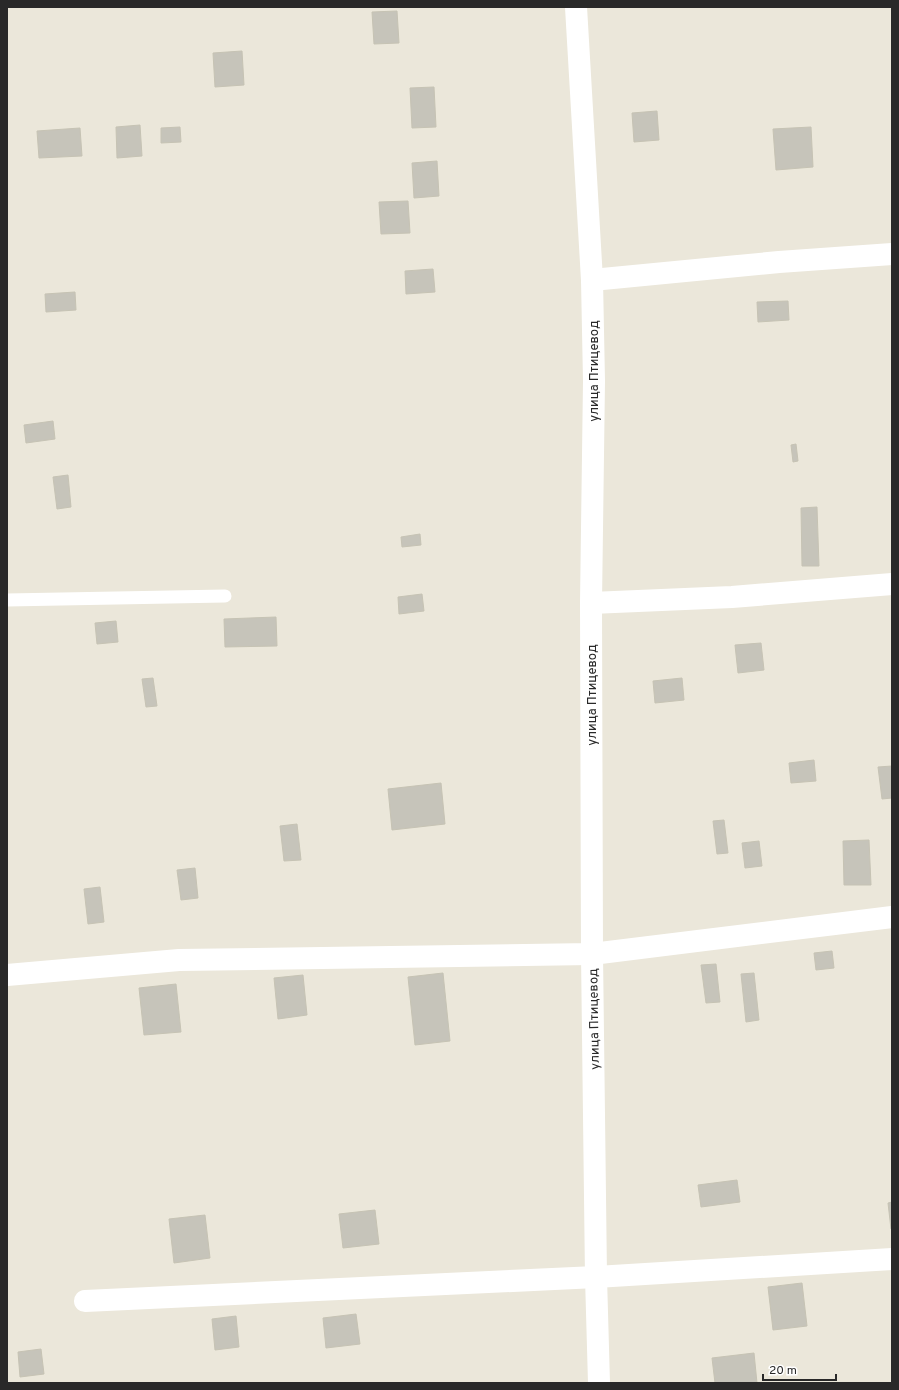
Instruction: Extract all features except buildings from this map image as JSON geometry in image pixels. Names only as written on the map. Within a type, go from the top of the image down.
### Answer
[{"type":"street","name":"улица Птицевод","points":[[576,7],[592,280],[594,381],[591,603],[592,954],[596,1277],[600,1383]]},
{"type":"street","points":[[592,280],[780,262],[892,254]]},
{"type":"street","points":[[591,603],[732,597],[892,584]]},
{"type":"street","points":[[7,975],[179,960],[592,954],[892,917]]},
{"type":"street","points":[[85,1301],[596,1277],[892,1259]]},
{"type":"lane","points":[[7,600],[225,596]]}]
